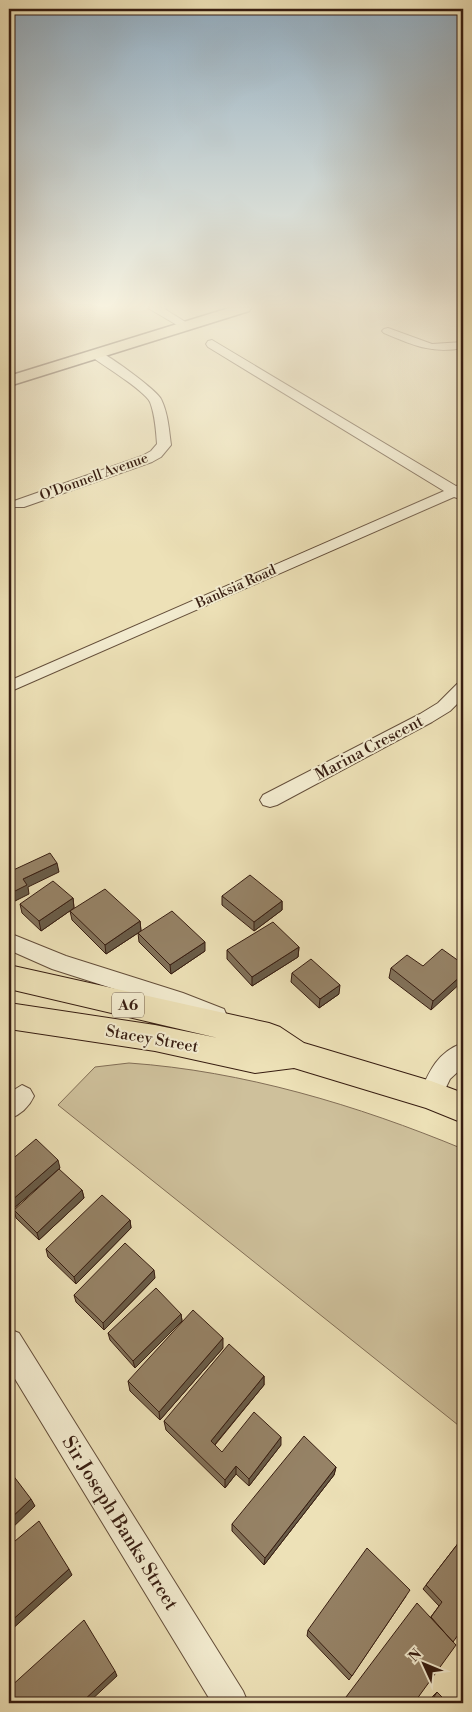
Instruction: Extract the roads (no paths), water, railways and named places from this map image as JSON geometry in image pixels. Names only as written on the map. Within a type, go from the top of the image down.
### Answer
[{"type":"highway","name":"Stacey Street","points":[[9,977],[160,1013],[248,1030],[269,1036],[294,1054],[431,1095],[463,1108]]},
{"type":"highway","name":"Stacey Street","points":[[9,1016],[155,1038],[255,1059],[294,1054]]},
{"type":"street","name":"O'Donnell Avenue","points":[[19,504],[147,459],[156,454],[164,445],[165,440],[161,419],[155,399],[143,388]]},
{"type":"street","points":[[286,388],[460,492]]},
{"type":"street","name":"Banksia Road","points":[[9,687],[460,492]]},
{"type":"street","name":"Marina Crescent","points":[[270,800],[426,718],[444,707],[463,688]]},
{"type":"street","name":"Stacey Street","points":[[9,941],[60,963],[183,1002],[248,1030]]},
{"type":"street","points":[[431,1095],[441,1072],[463,1052]]},
{"type":"street","name":"Sir Joseph Banks Street","points":[[9,1343],[231,1703]]}]
